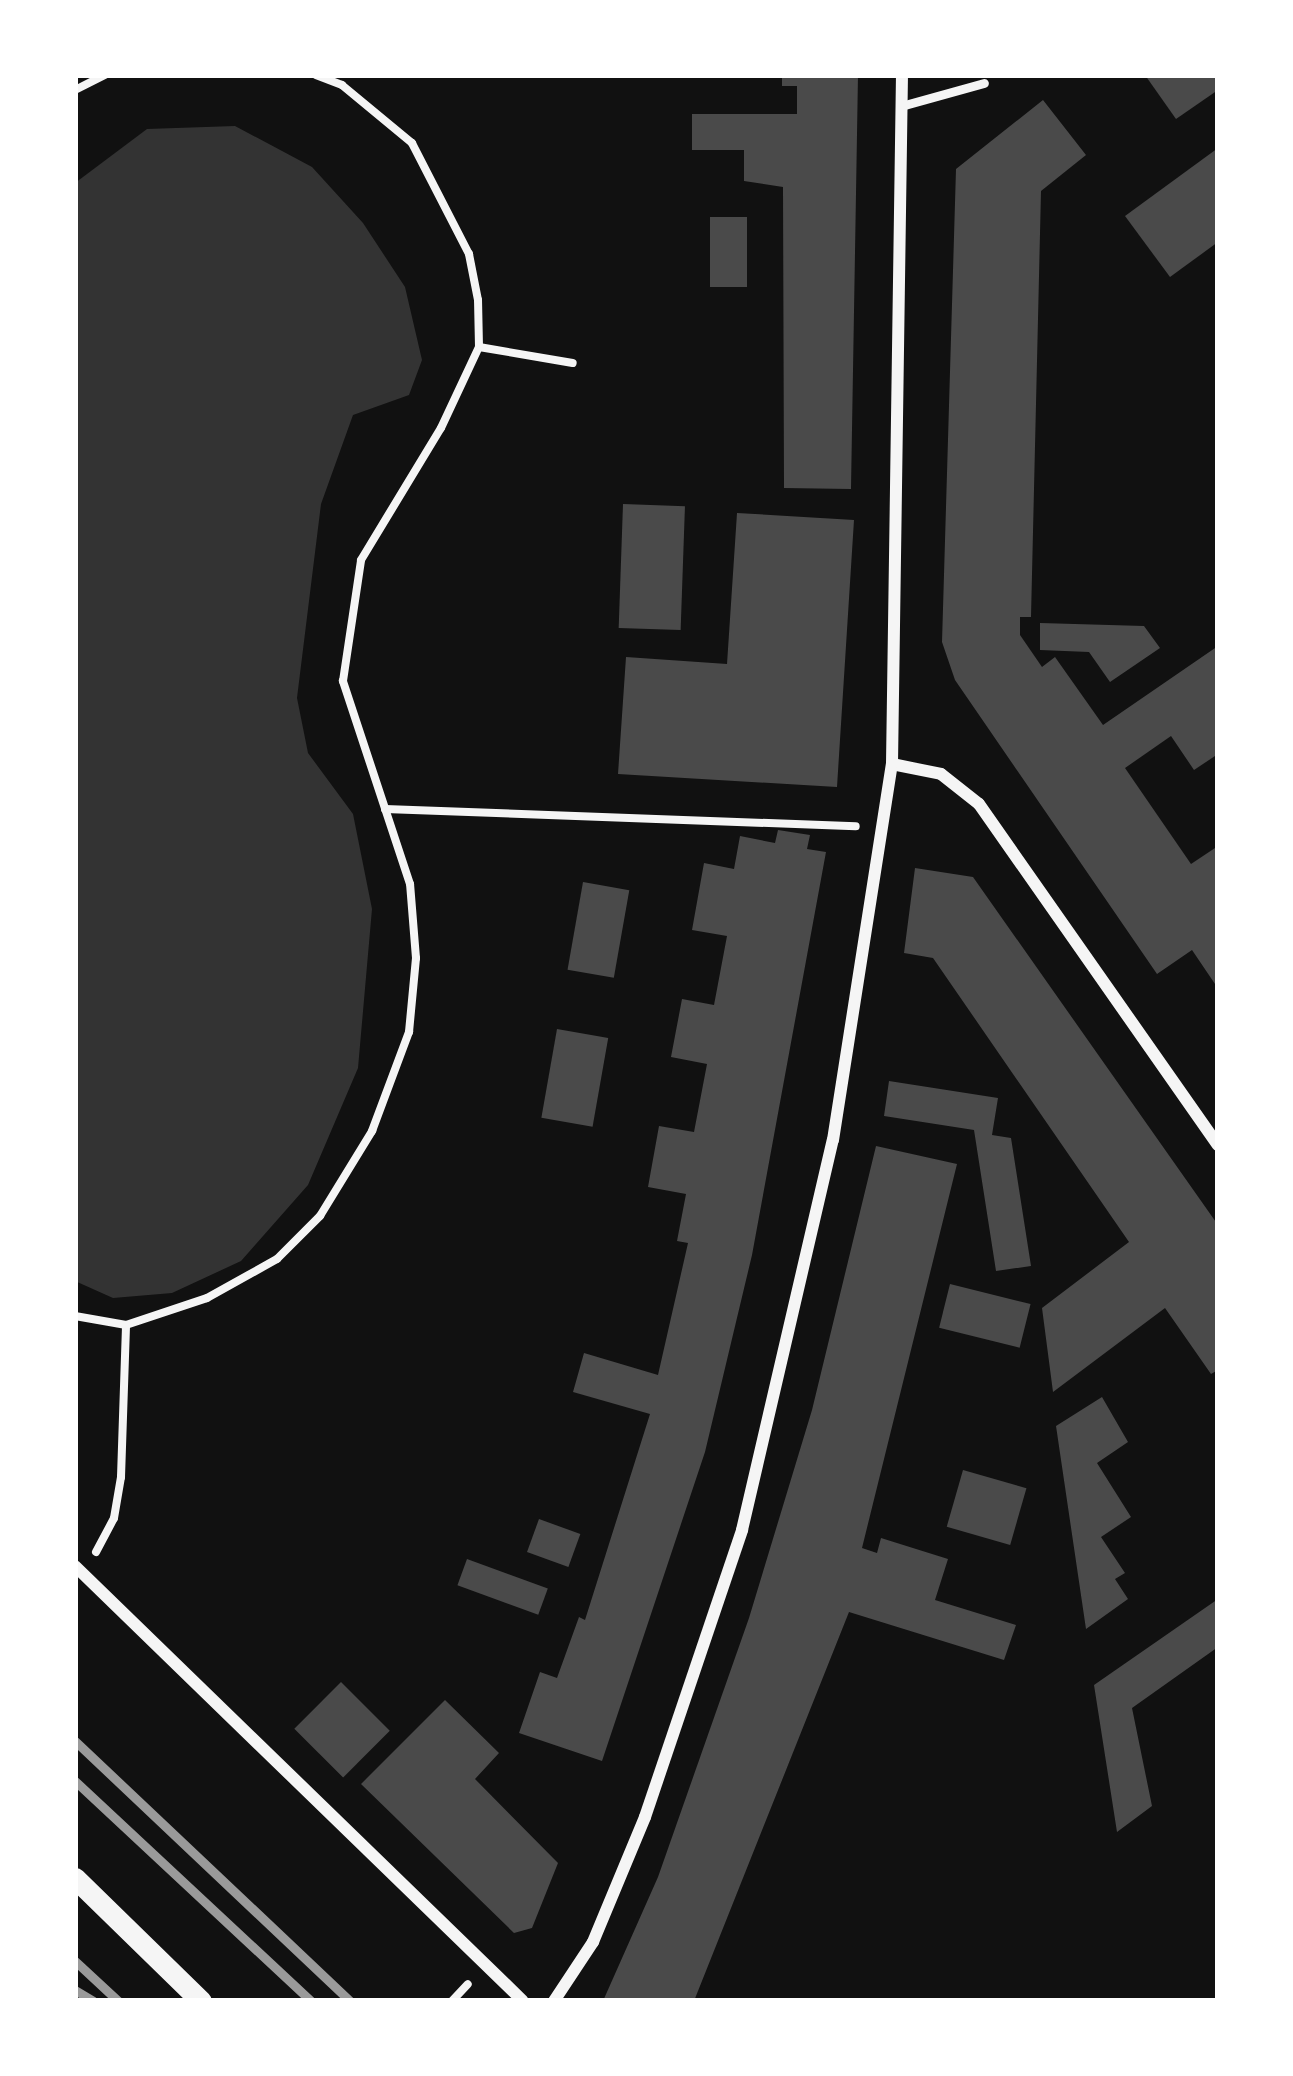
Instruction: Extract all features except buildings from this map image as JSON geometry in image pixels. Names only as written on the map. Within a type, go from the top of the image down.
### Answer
[{"type":"street","points":[[554,2001],[593,1942],[645,1817],[742,1530],[833,1140],[892,764],[902,75]]},
{"type":"street","points":[[892,764],[940,774],[979,804],[1218,1145]]},
{"type":"street","points":[[78,1569],[523,2001]]},
{"type":"street","points":[[75,1878],[202,2001]]},
{"type":"lane","points":[[901,106],[984,83]]},
{"type":"path","points":[[75,90],[105,75]]},
{"type":"path","points":[[75,1316],[126,1324],[207,1298],[277,1259],[320,1216],[372,1131],[409,1032],[416,958],[410,884],[343,681],[361,560],[441,428],[479,346],[469,254],[439,186],[412,143],[342,85],[316,75]]},
{"type":"path","points":[[479,346],[573,364]]},
{"type":"path","points":[[385,808],[841,823],[881,831]]},
{"type":"path","points":[[78,1569],[114,1518],[126,1324]]},
{"type":"shaded area","points":[[235,126],[312,167],[363,223],[405,287],[422,360],[409,395],[353,415],[321,504],[297,698],[308,753],[353,814],[372,909],[358,1068],[308,1185],[241,1261],[172,1293],[113,1298],[75,1281],[75,183],[147,129]]},
{"type":"railway","points":[[75,1741],[350,2001]]},
{"type":"railway","points":[[75,1781],[311,2001]]},
{"type":"railway","points":[[75,1961],[118,2001]]},
{"type":"railway","points":[[75,1990],[93,2001]]}]
